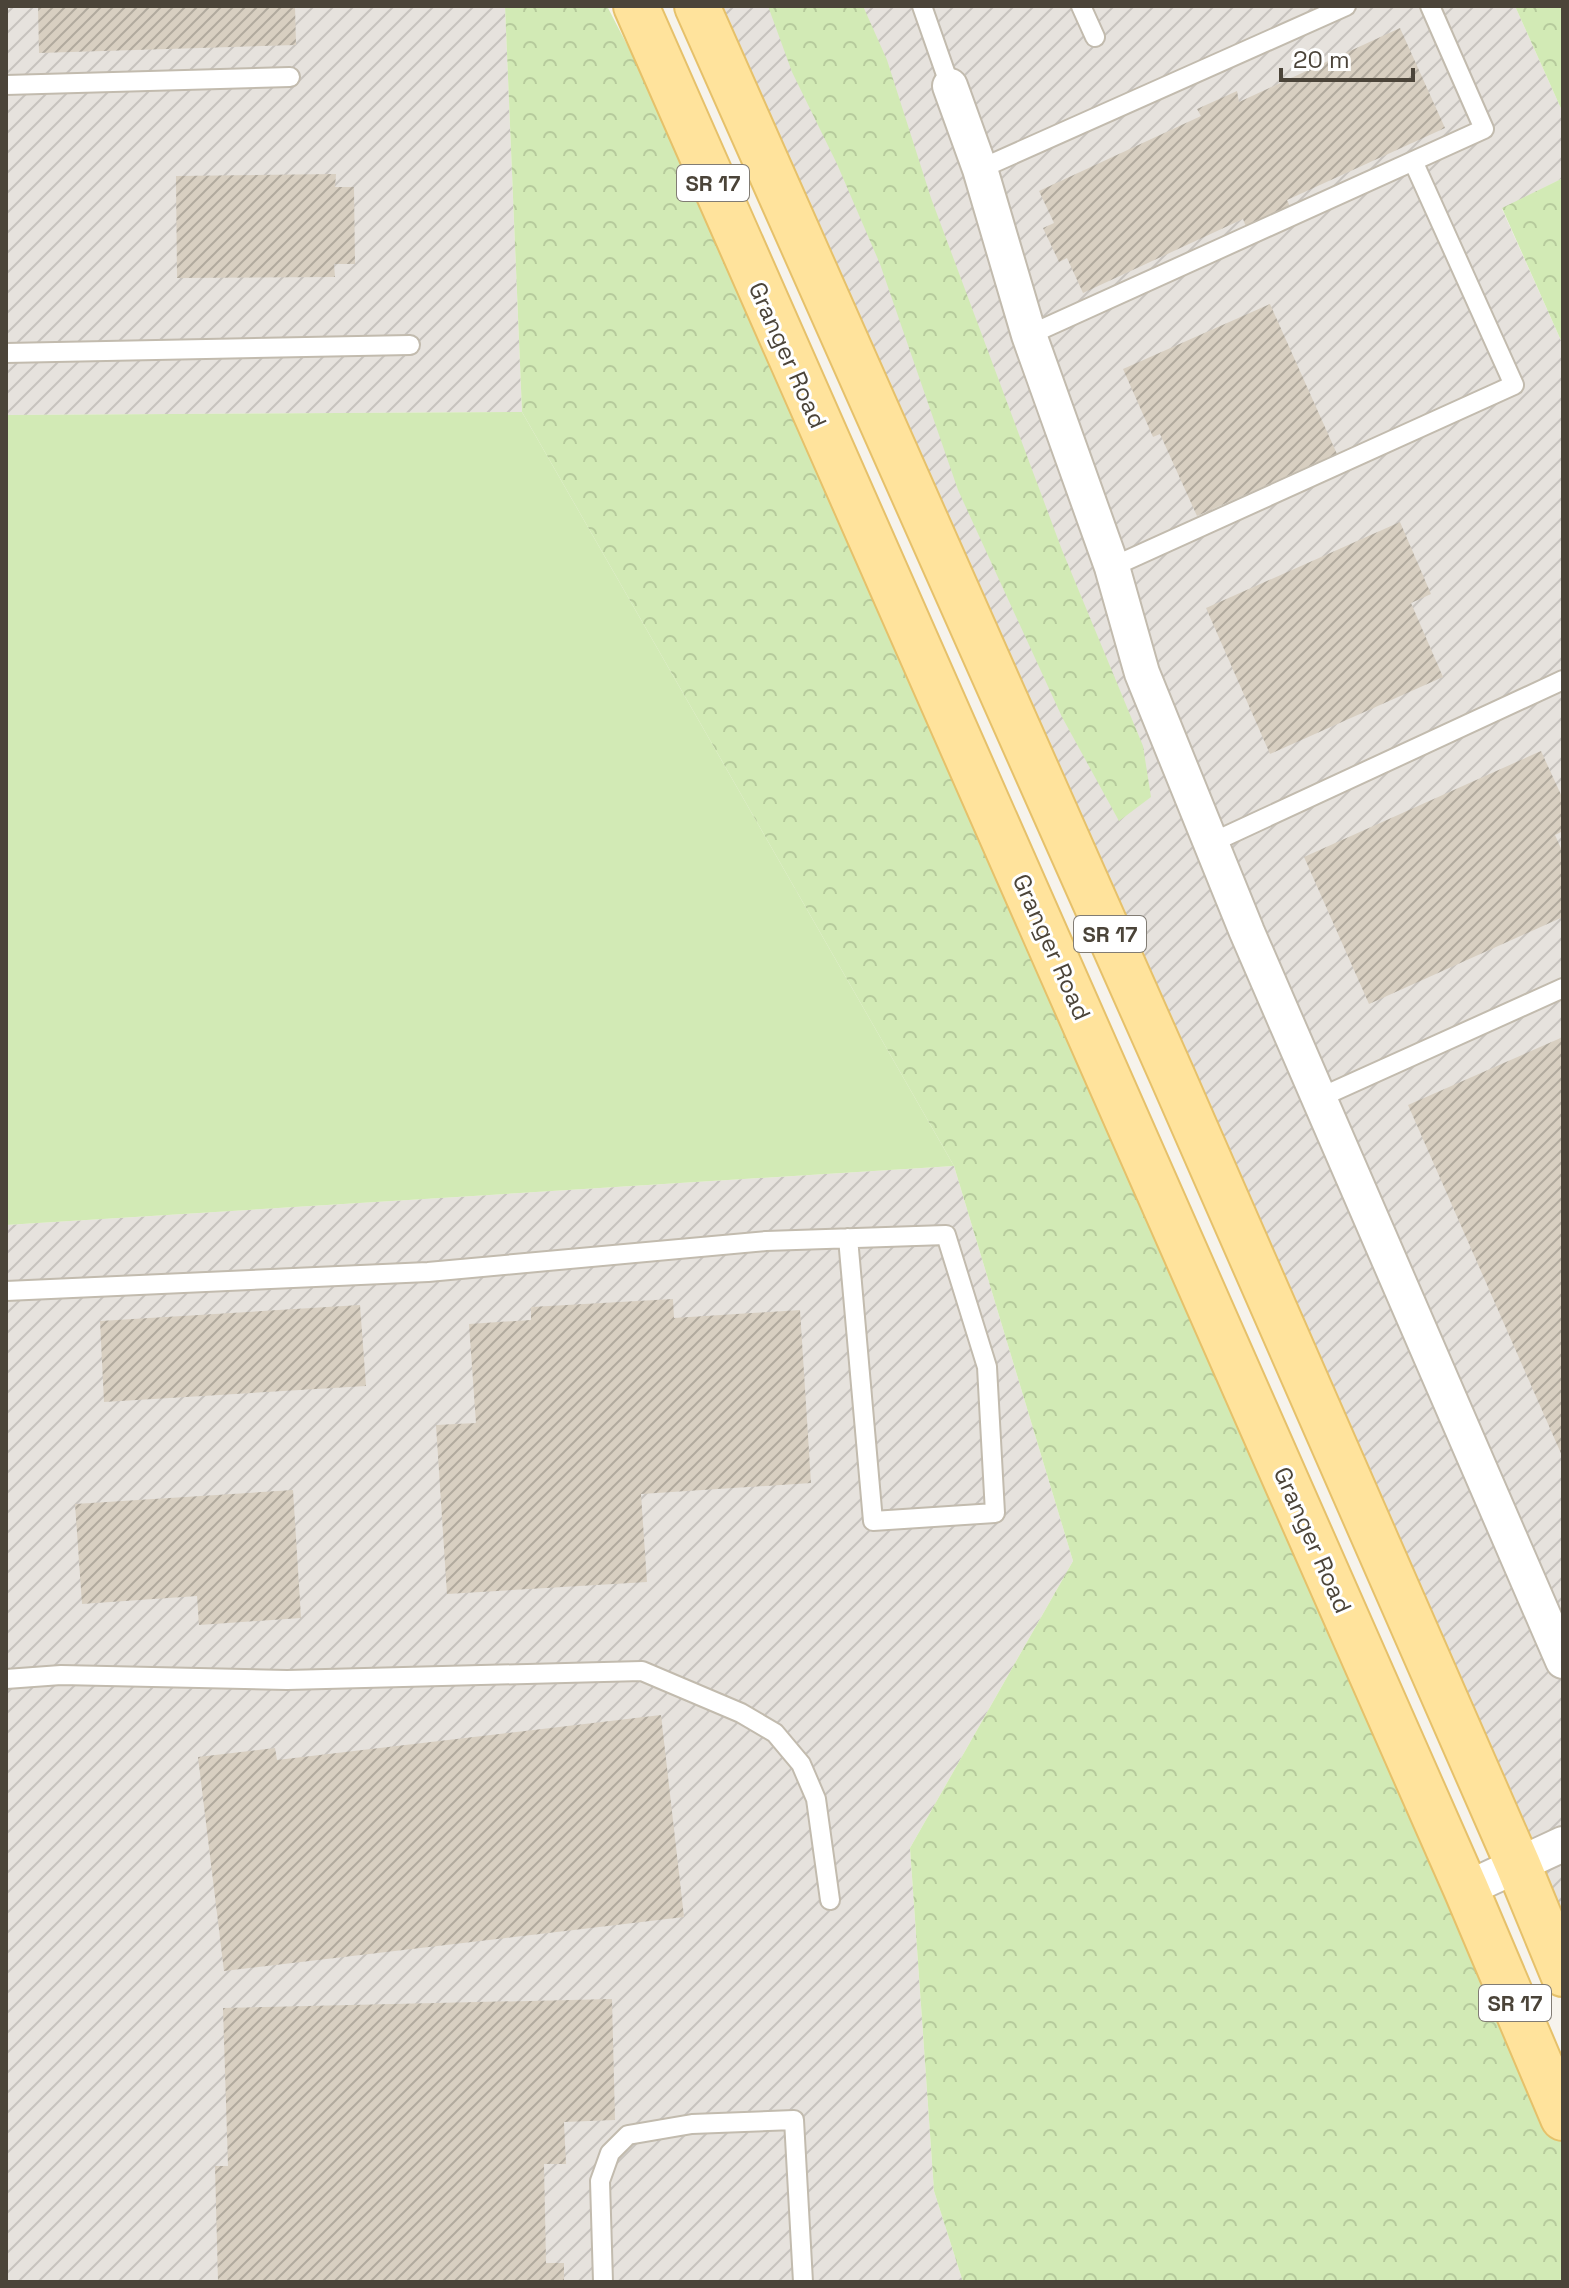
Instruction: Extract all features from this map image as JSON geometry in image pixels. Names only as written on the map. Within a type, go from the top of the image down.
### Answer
[{"type":"main road","points":[[607,6],[790,360]]},
{"type":"main road","name":"Granger Road","points":[[636,6],[1466,1889],[1563,2118]]},
{"type":"main road","name":"SR 17","points":[[697,6],[1158,1044],[1563,1974]]},
{"type":"street","points":[[950,86],[980,169],[1029,335],[1112,567],[1142,673],[1319,1098],[1563,1661]]},
{"type":"street","points":[[1466,1889],[1563,1844]]},
{"type":"lane","points":[[922,6],[950,86]]},
{"type":"lane","points":[[1081,6],[1095,37]]},
{"type":"lane","points":[[980,169],[1346,6]]},
{"type":"lane","points":[[1029,335],[1484,129],[1430,6]]},
{"type":"lane","points":[[6,85],[290,77]]},
{"type":"lane","points":[[1112,567],[1514,385],[1413,161]]},
{"type":"lane","points":[[6,353],[410,345]]},
{"type":"lane","points":[[1211,843],[1563,680]]},
{"type":"lane","points":[[1319,1098],[1563,988]]},
{"type":"lane","points":[[6,1291],[428,1272],[766,1241],[848,1238],[946,1235],[987,1367],[995,1513],[873,1521],[848,1238]]},
{"type":"lane","points":[[6,1679],[61,1675],[287,1680],[642,1671],[741,1713],[775,1733],[801,1764],[816,1799],[830,1900]]},
{"type":"lane","points":[[603,2282],[600,2181],[610,2153],[628,2135],[692,2124],[794,2120],[803,2282]]},
{"type":"shaded area","points":[[6,6],[505,6],[522,412],[6,415]]},
{"type":"shaded area","points":[[697,6],[1515,6],[1563,113],[1563,178],[1502,209],[1563,345],[1563,1974]]},
{"type":"shaded area","points":[[954,1166],[1073,1561],[910,1848],[934,2191],[963,2282],[6,2282],[6,1225]]},
{"type":"green space","points":[[505,6],[607,6],[790,360],[1563,2118],[1563,2282],[963,2282],[934,2191],[910,1848],[1073,1561],[954,1166],[522,412]]},
{"type":"green space","points":[[768,6],[863,6],[887,60],[931,198],[1062,550],[1143,746],[1151,797],[1119,821],[1062,717],[958,490],[880,264],[837,164],[792,72]]},
{"type":"green space","points":[[1515,6],[1563,6],[1563,113]]},
{"type":"green space","points":[[1563,178],[1563,345],[1502,208]]},
{"type":"green space","points":[[522,412],[954,1166],[6,1225],[6,415]]},
{"type":"building","points":[[38,6],[295,6],[296,45],[39,53]]},
{"type":"building","points":[[1400,28],[1445,128],[1287,200],[1291,209],[1247,229],[1243,219],[1083,293],[1067,258],[1059,262],[1043,228],[1054,223],[1039,191],[1201,116],[1197,109],[1237,91],[1239,102]]},
{"type":"building","points":[[336,174],[335,187],[354,187],[355,264],[334,264],[335,277],[177,278],[176,176]]},
{"type":"building","points":[[1270,304],[1337,454],[1197,516],[1160,434],[1153,437],[1123,369]]},
{"type":"building","points":[[1400,522],[1431,594],[1411,603],[1443,677],[1270,754],[1206,608]]},
{"type":"building","points":[[1541,751],[1563,799],[1563,831],[1555,835],[1563,853],[1563,917],[1369,1004],[1304,857]]},
{"type":"building","points":[[1563,1037],[1563,1458],[1408,1105]]},
{"type":"building","points":[[673,1299],[674,1318],[800,1310],[811,1483],[641,1494],[647,1582],[447,1594],[436,1425],[476,1423],[469,1324],[531,1320],[531,1307]]},
{"type":"building","points":[[360,1305],[366,1386],[104,1402],[100,1321]]},
{"type":"building","points":[[293,1490],[301,1618],[199,1625],[197,1596],[82,1604],[75,1504]]},
{"type":"building","points":[[661,1715],[684,1917],[224,1971],[198,1757],[275,1748],[277,1760]]},
{"type":"building","points":[[612,1999],[615,2120],[564,2122],[566,2164],[544,2164],[546,2263],[564,2263],[564,2282],[218,2282],[215,2166],[228,2166],[223,2008]]}]
